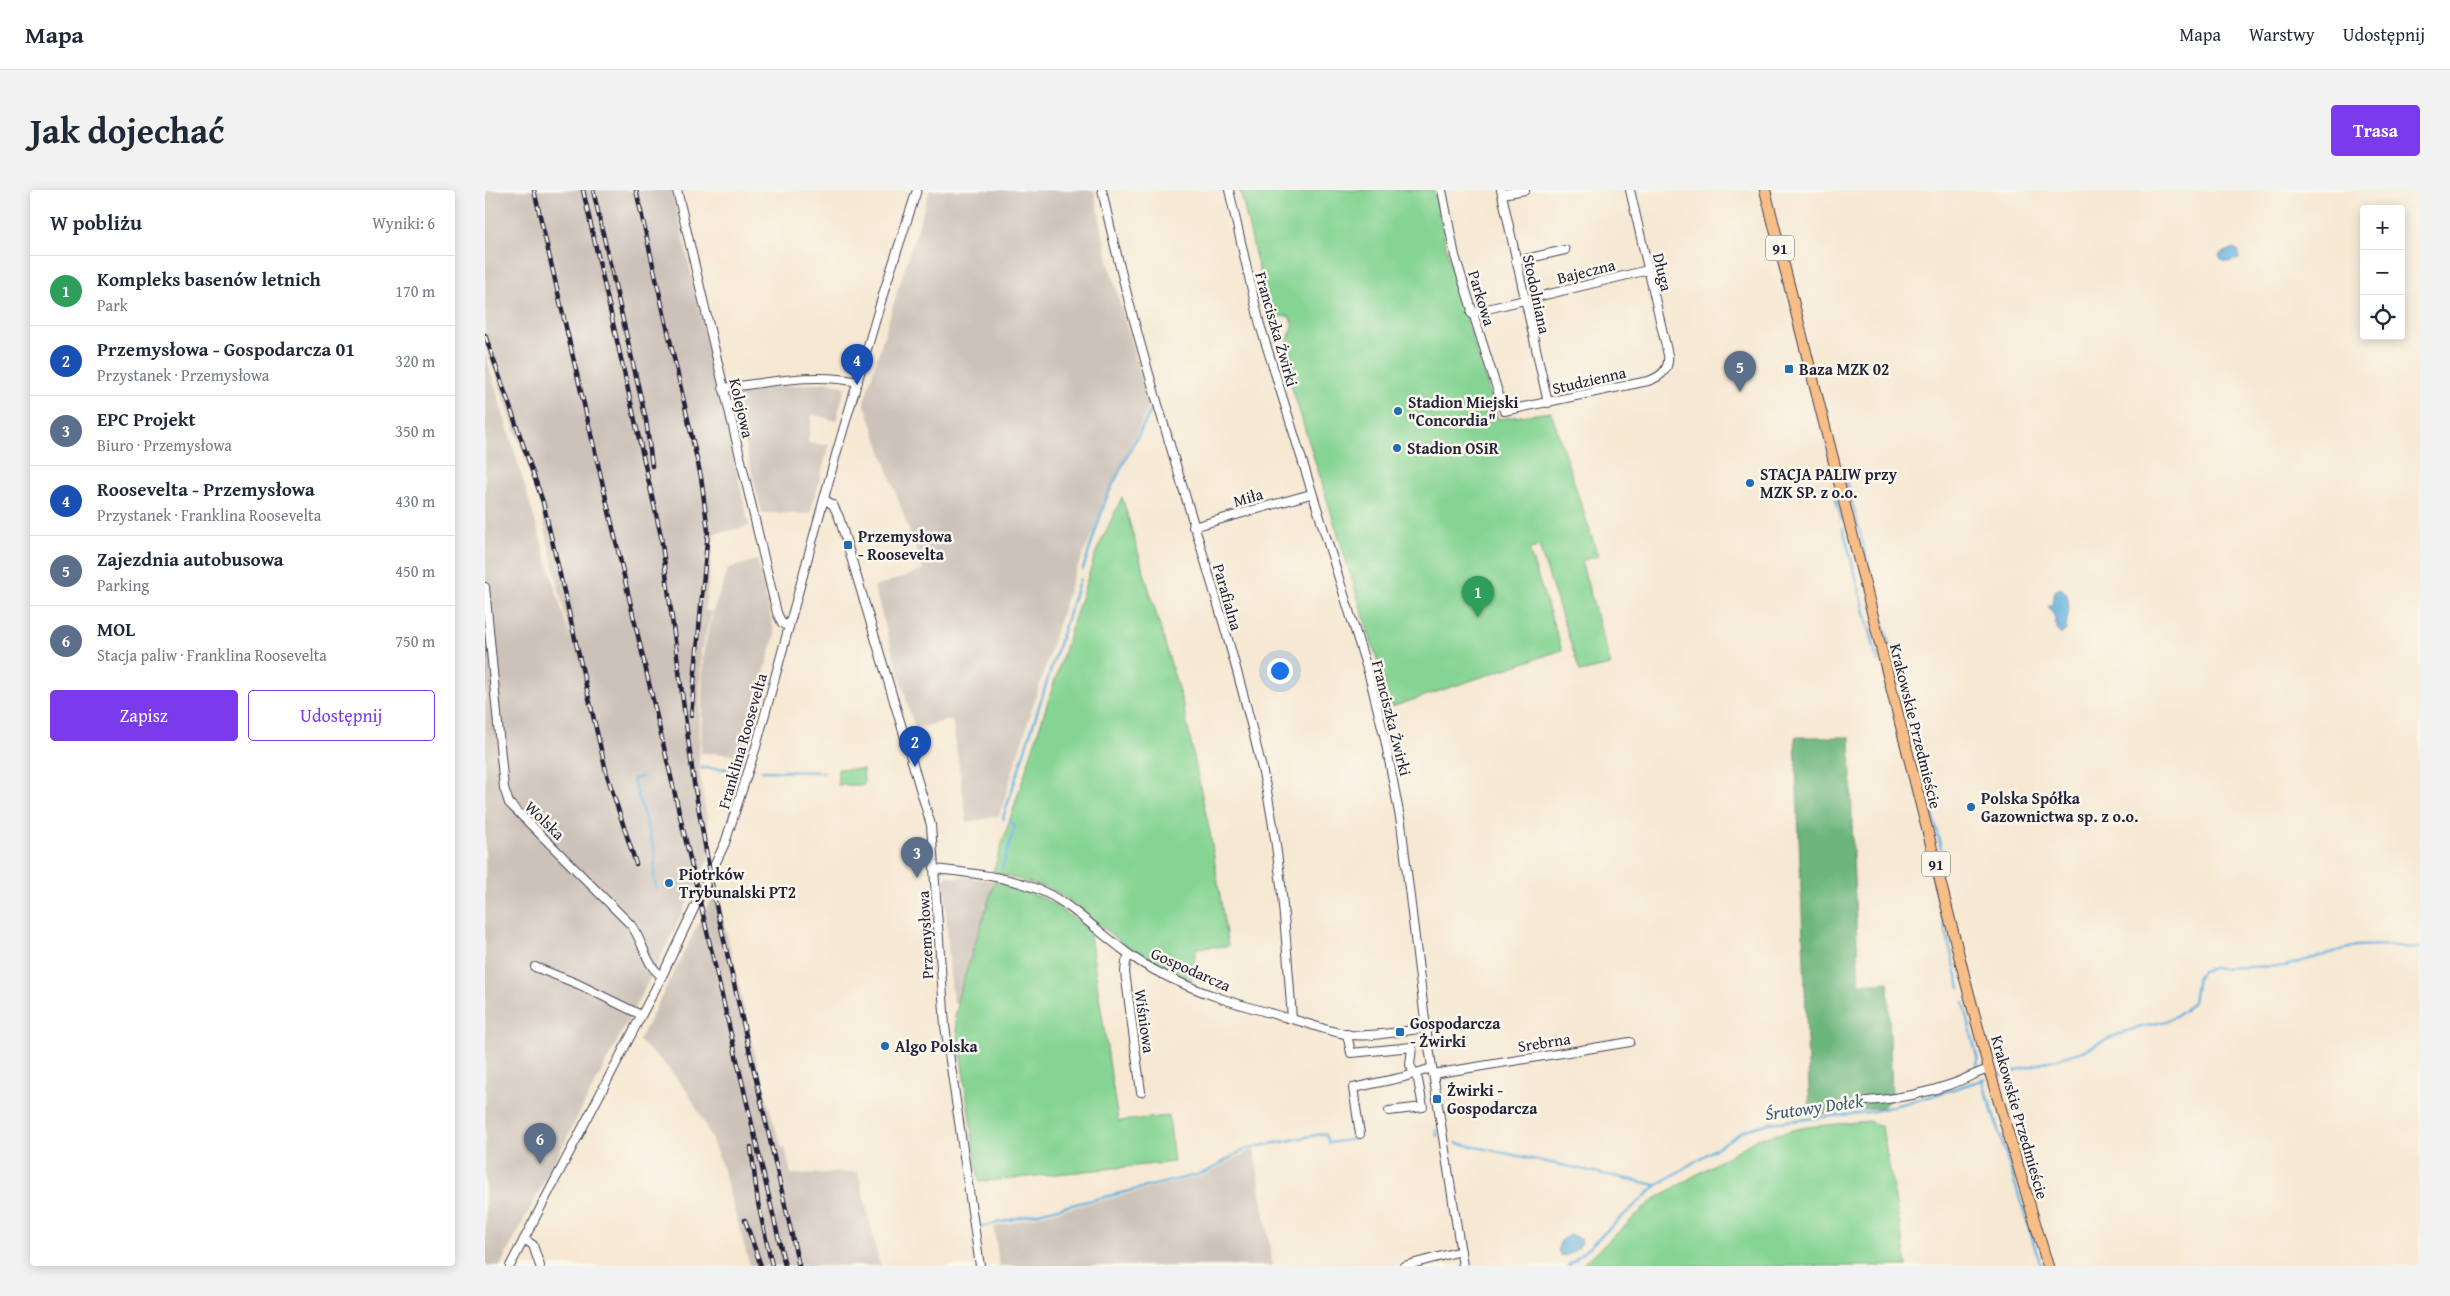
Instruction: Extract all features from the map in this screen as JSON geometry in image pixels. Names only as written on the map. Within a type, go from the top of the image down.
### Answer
[{"type":"main road","name":"Krakowskie Przedmieście","points":[[1765,190],[1989,1069],[2048,1266]]},
{"type":"street","name":"Kolejowa","points":[[677,190],[779,619],[789,626]]},
{"type":"street","name":"Franklina Roosevelta","points":[[510,1266],[662,976],[725,843],[756,747],[824,499],[885,288],[917,190]]},
{"type":"street","name":"Parafialna","points":[[1102,190],[1119,269],[1263,773],[1272,821],[1285,919],[1292,1019]]},
{"type":"street","name":"Franciszka Żwirki","points":[[1229,190],[1259,325],[1369,676],[1392,774],[1403,838],[1426,1028],[1463,1266]]},
{"type":"street","name":"Parkowa","points":[[1442,190],[1455,256],[1471,312],[1504,411]]},
{"type":"street","points":[[1502,192],[1525,190]]},
{"type":"street","name":"Długa","points":[[1630,190],[1669,360]]},
{"type":"street","name":"Stodolniana","points":[[1502,192],[1548,404]]},
{"type":"street","points":[[1516,261],[1565,250]]},
{"type":"street","name":"Bajeczna","points":[[1471,312],[1648,270]]},
{"type":"street","name":"Studzienna","points":[[1504,411],[1548,404],[1656,378],[1665,370],[1669,360]]},
{"type":"street","points":[[723,388],[818,377],[840,378],[858,382]]},
{"type":"street","name":"Miła","points":[[1193,527],[1311,494]]},
{"type":"street","name":"Przemysłowa","points":[[824,499],[833,505],[839,517],[907,739],[931,825],[945,1026],[980,1266]]},
{"type":"street","name":"Wolska","points":[[485,587],[504,788],[509,803],[628,921],[639,936],[654,970],[662,976]]},
{"type":"street","name":"Gospodarcza","points":[[935,869],[988,875],[1033,887],[1061,902],[1129,955],[1191,988],[1347,1034],[1371,1035],[1426,1028]]},
{"type":"street","name":"Wiśniowa","points":[[1129,955],[1125,962],[1125,972],[1141,1092]]},
{"type":"street","points":[[535,967],[578,984],[641,1015]]},
{"type":"street","points":[[1347,1034],[1351,1053],[1411,1046],[1413,1051],[1410,1065],[1419,1082],[1423,1107],[1389,1111]]},
{"type":"street","name":"Srebrna","points":[[1360,1134],[1353,1088],[1414,1073],[1630,1042]]},
{"type":"street","points":[[1867,1100],[1893,1099],[1919,1094],[1953,1084],[1989,1069]]},
{"type":"street","points":[[524,1239],[533,1245],[540,1266]]},
{"type":"street","points":[[1404,1266],[1461,1251]]},
{"type":"shaded area","points":[[485,190],[672,190],[749,526],[714,534],[705,610],[712,612],[701,650],[699,769],[712,851],[662,955],[500,1266],[485,1266],[485,353],[571,641],[536,489],[485,345]]},
{"type":"shaded area","points":[[930,190],[1094,190],[1109,264],[1149,405],[1072,580],[999,816],[967,822],[952,719],[915,729],[874,587],[923,570],[864,402]]},
{"type":"shaded area","points":[[829,382],[845,387],[836,421],[812,414],[808,443],[829,445],[810,514],[762,513],[732,392]]},
{"type":"shaded area","points":[[757,560],[775,635],[758,694],[761,697],[743,755],[701,753],[703,654],[713,611],[729,568]]},
{"type":"shaded area","points":[[948,876],[995,881],[956,1004],[954,1003],[950,975],[944,880]]},
{"type":"shaded area","points":[[716,889],[763,1088],[782,1148],[785,1147],[791,1174],[858,1172],[880,1266],[750,1266],[722,1166],[705,1124],[687,1091],[663,1062],[639,1041]]},
{"type":"shaded area","points":[[1254,1148],[1273,1266],[999,1266],[994,1227],[1205,1175]]},
{"type":"green space","name":"Stadion Miejski \"Concordia\"","points":[[1240,190],[1434,190],[1451,269],[1498,419],[1551,412],[1598,556],[1581,561],[1611,665],[1580,672],[1539,546],[1529,550],[1562,650],[1392,707],[1282,356],[1293,326],[1289,316],[1270,317]]},
{"type":"green space","points":[[1122,497],[1183,705],[1210,833],[1228,946],[1196,948],[1192,981],[1148,961],[1128,948],[1073,903],[1051,889],[993,872],[1096,552]]},
{"type":"green space","points":[[1795,737],[1850,737],[1859,984],[1888,982],[1892,1097],[1883,1107],[1810,1115]]},
{"type":"green space","points":[[838,769],[863,769],[864,785],[838,785]]},
{"type":"green space","points":[[995,881],[1045,899],[1089,929],[1118,1121],[1169,1116],[1174,1162],[979,1182],[955,1016],[958,1005],[956,1004]]},
{"type":"green space","points":[[1869,1121],[1882,1127],[1907,1266],[1581,1266],[1653,1200],[1757,1139],[1806,1127]]},
{"type":"water","points":[[2233,248],[2239,251],[2239,259],[2228,262],[2221,260],[2219,255]]},
{"type":"water","points":[[2060,588],[2067,595],[2069,607],[2066,630],[2061,635],[2048,606],[2052,604],[2055,591]]},
{"type":"water","points":[[1571,1235],[1581,1239],[1582,1243],[1573,1252],[1567,1255],[1560,1255],[1560,1242]]},
{"type":"waterway","points":[[1083,569],[1107,496],[1152,408]]},
{"type":"waterway","points":[[1847,483],[1893,659]]},
{"type":"waterway","points":[[1835,496],[1841,520]]},
{"type":"waterway","points":[[1843,528],[1878,662]]},
{"type":"waterway","points":[[1004,819],[1080,579]]},
{"type":"waterway","points":[[485,631],[488,660]]},
{"type":"waterway","points":[[1896,671],[1916,750]]},
{"type":"waterway","points":[[701,768],[737,769]]},
{"type":"waterway","points":[[762,771],[824,772]]},
{"type":"waterway","points":[[642,777],[633,779],[655,852],[654,877],[656,888]]},
{"type":"waterway","points":[[1923,777],[1941,848]]},
{"type":"waterway","points":[[1002,868],[1015,826],[1009,820]]},
{"type":"waterway","points":[[1931,872],[1960,988]]},
{"type":"waterway","name":"Śrutowy Dołek","points":[[1997,1076],[2080,1052],[2126,1031],[2166,1021],[2184,1011],[2193,1002],[2197,978],[2202,971],[2214,968],[2285,966],[2356,946],[2388,945],[2420,949]]},
{"type":"waterway","points":[[1964,1003],[1978,1061],[1976,1070]]},
{"type":"waterway","points":[[1982,1079],[2041,1266]]},
{"type":"waterway","name":"Śrutowy Dołek","points":[[1568,1266],[1656,1186],[1745,1130],[1770,1123],[1870,1112],[1932,1096],[1985,1079]]},
{"type":"waterway","points":[[1436,1130],[1437,1136]]},
{"type":"waterway","points":[[980,1227],[1196,1175],[1208,1171],[1245,1149],[1322,1134],[1325,1134],[1329,1143],[1355,1139]]},
{"type":"waterway","points":[[1457,1143],[1656,1185]]},
{"type":"railway","points":[[534,190],[785,1266]]},
{"type":"railway","points":[[583,190],[661,536],[694,783],[715,901],[799,1266]]},
{"type":"railway","points":[[593,190],[646,420],[652,466]]},
{"type":"railway","points":[[636,190],[701,477],[708,531],[691,716]]},
{"type":"railway","points":[[485,335],[543,502],[607,775],[636,864]]},
{"type":"railway","points":[[751,1147],[758,1203],[772,1266]]},
{"type":"railway","points":[[745,1220],[761,1266]]},
{"type":"place","name":"Baza MZK 02","points":[[1789,369]]},
{"type":"place","name":"Roosevelta - Przemysłowa","points":[[857,385]]},
{"type":"place","name":"Zajezdnia autobusowa","points":[[1740,392]]},
{"type":"place","name":"Stadion Miejski \"Concordia\"","points":[[1398,411]]},
{"type":"place","name":"Stadion OSiR","points":[[1397,448]]},
{"type":"place","name":"STACJA PALIW przy MZK SP. z o.o.","points":[[1750,483]]},
{"type":"place","name":"Przemysłowa - Roosevelta","points":[[848,545]]},
{"type":"place","name":"Kompleks basenów letnich","points":[[1478,617]]},
{"type":"place","name":"Przemysłowa - Gospodarcza 01","points":[[915,767]]},
{"type":"place","name":"Polska Spółka Gazownictwa sp. z o.o.","points":[[1971,807]]},
{"type":"place","name":"EPC Projekt","points":[[917,878]]},
{"type":"place","name":"Piotrków Trybunalski PT2","points":[[669,883]]},
{"type":"place","name":"Gospodarcza - Żwirki","points":[[1400,1032]]},
{"type":"place","name":"Algo Polska","points":[[885,1046]]},
{"type":"place","name":"Żwirki - Gospodarcza","points":[[1437,1099]]},
{"type":"place","name":"MOL","points":[[540,1164]]}]
